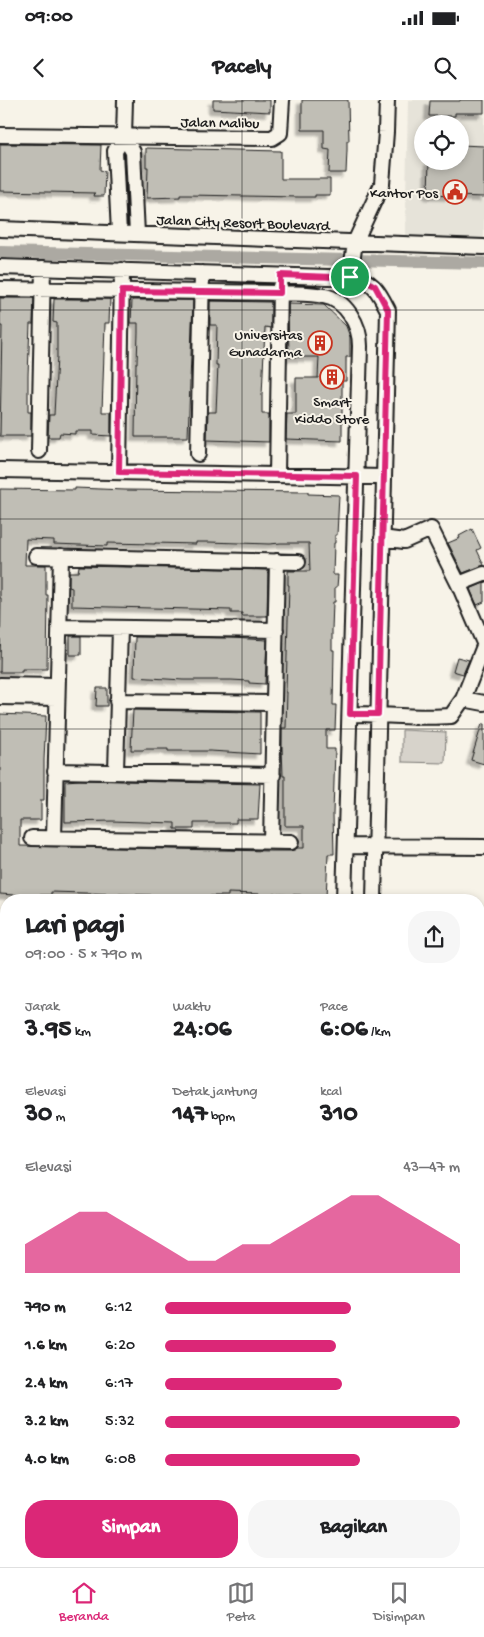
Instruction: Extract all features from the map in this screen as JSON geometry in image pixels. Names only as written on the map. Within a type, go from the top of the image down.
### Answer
[{"type":"street","points":[[119,233],[115,151],[124,137],[125,100]]},
{"type":"street","name":"Jalan Malibu","points":[[0,135],[272,138],[280,133],[282,100]]},
{"type":"street","points":[[351,272],[354,247],[382,184],[387,100]]},
{"type":"street","points":[[124,137],[133,152],[137,234]]},
{"type":"street","name":"Jalan City Resort Boulevard","points":[[0,229],[119,233],[354,247],[484,247]]},
{"type":"street","points":[[0,267],[280,275],[351,272],[375,286],[388,310],[374,894]]},
{"type":"street","points":[[39,451],[43,268]]},
{"type":"street","points":[[119,472],[122,270]]},
{"type":"street","points":[[198,454],[202,273]]},
{"type":"street","points":[[277,475],[280,275]]},
{"type":"street","points":[[0,289],[280,293],[325,296],[337,301],[356,322],[360,336],[344,894]]},
{"type":"street","points":[[0,470],[384,477]]},
{"type":"street","points":[[350,714],[426,718],[451,716],[463,700],[484,645],[459,585],[431,529],[404,541],[382,538]]},
{"type":"street","points":[[36,556],[298,562]]},
{"type":"street","points":[[54,838],[61,556]]},
{"type":"street","points":[[271,842],[277,561]]},
{"type":"street","points":[[459,585],[484,574]]},
{"type":"street","points":[[59,627],[276,630]]},
{"type":"street","points":[[116,771],[120,628]]},
{"type":"street","points":[[0,685],[57,692]]},
{"type":"street","points":[[0,697],[57,692]]},
{"type":"street","points":[[463,700],[484,702]]},
{"type":"street","points":[[117,701],[274,703]]},
{"type":"street","points":[[55,771],[273,775]]},
{"type":"street","points":[[32,838],[291,842]]},
{"type":"street","points":[[346,846],[484,847]]},
{"type":"shaded area","points":[[408,100],[484,100],[484,248],[405,247]]},
{"type":"shaded area","points":[[402,730],[446,732],[445,763],[402,762]]},
{"type":"building","points":[[213,100],[270,100],[270,112],[213,109]]},
{"type":"building","points":[[302,100],[348,100],[349,141],[347,141],[346,173],[329,173],[330,150],[324,149],[324,130],[302,130]]},
{"type":"building","points":[[484,100],[484,113],[429,115],[430,101]]},
{"type":"building","points":[[0,144],[101,145],[100,170],[105,171],[104,196],[94,196],[95,193],[0,191]]},
{"type":"building","points":[[469,145],[484,146],[484,197],[428,195],[429,170],[469,170]]},
{"type":"building","points":[[146,148],[281,151],[281,179],[330,179],[330,195],[299,197],[180,195],[180,197],[147,198],[148,167],[146,167]]},
{"type":"building","points":[[0,298],[34,298],[33,324],[30,324],[28,375],[28,412],[31,412],[31,436],[0,436],[2,326],[0,326]]},
{"type":"building","points":[[54,299],[110,299],[109,323],[105,323],[102,412],[111,412],[111,436],[93,435],[93,431],[75,431],[75,434],[60,433],[59,437],[48,437],[49,415],[54,415],[57,356],[57,323],[53,322]]},
{"type":"building","points":[[132,300],[193,300],[188,437],[135,437],[138,323],[131,323]]},
{"type":"building","points":[[210,301],[271,302],[271,328],[265,327],[262,396],[262,414],[269,414],[269,442],[207,440],[208,412],[216,412],[218,365],[216,365],[217,325],[210,325]]},
{"type":"building","points":[[288,304],[324,305],[346,326],[350,337],[350,357],[346,357],[346,381],[342,381],[342,441],[286,439],[287,414],[296,414],[296,378],[318,378],[319,357],[289,357]]},
{"type":"building","points":[[75,488],[308,492],[308,494],[339,495],[333,575],[338,575],[337,587],[335,587],[335,602],[333,602],[332,630],[332,650],[334,650],[333,705],[336,705],[335,730],[326,730],[326,749],[335,749],[334,854],[328,854],[326,894],[118,894],[51,892],[51,894],[0,894],[0,714],[46,716],[44,800],[41,800],[41,820],[20,820],[20,846],[271,851],[291,851],[297,848],[304,848],[304,826],[285,826],[285,776],[283,776],[282,728],[286,728],[288,571],[310,571],[309,543],[107,543],[107,546],[54,544],[54,540],[26,539],[25,565],[46,565],[46,595],[48,595],[47,669],[22,669],[22,672],[0,672],[0,489],[75,490]]},
{"type":"building","points":[[472,529],[481,548],[477,550],[484,565],[463,573],[448,543],[460,538],[459,536]]},
{"type":"building","points":[[79,566],[268,570],[267,616],[242,616],[242,613],[231,613],[231,610],[72,606],[72,588],[69,587],[69,572],[78,572]]},
{"type":"building","points":[[484,583],[484,602],[477,605],[470,589]]},
{"type":"building","points":[[70,636],[81,636],[81,655],[70,655]]},
{"type":"building","points":[[135,637],[267,640],[265,684],[231,680],[134,677]]},
{"type":"building","points":[[457,657],[469,660],[463,674],[453,671]]},
{"type":"building","points":[[97,688],[107,688],[107,706],[96,706]]},
{"type":"building","points":[[133,710],[260,712],[260,754],[168,751],[168,749],[131,750]]},
{"type":"building","points":[[482,724],[484,724],[484,764],[471,760]]},
{"type":"building","points":[[65,781],[260,784],[258,819],[236,819],[236,823],[194,823],[194,829],[175,829],[175,823],[65,822]]},
{"type":"waterway","points":[[0,252],[484,263]]},
{"type":"place","name":"Kantor Pos","points":[[455,192]]},
{"type":"place","name":"Universitas Gunadarma","points":[[320,343]]},
{"type":"place","name":"Smart Kiddo Store","points":[[332,377]]},
{"type":"route","points":[[280,275],[350,277],[360,278],[375,286],[388,310],[378,714],[350,714],[357,476],[119,472],[122,291],[280,293],[280,275]]}]
